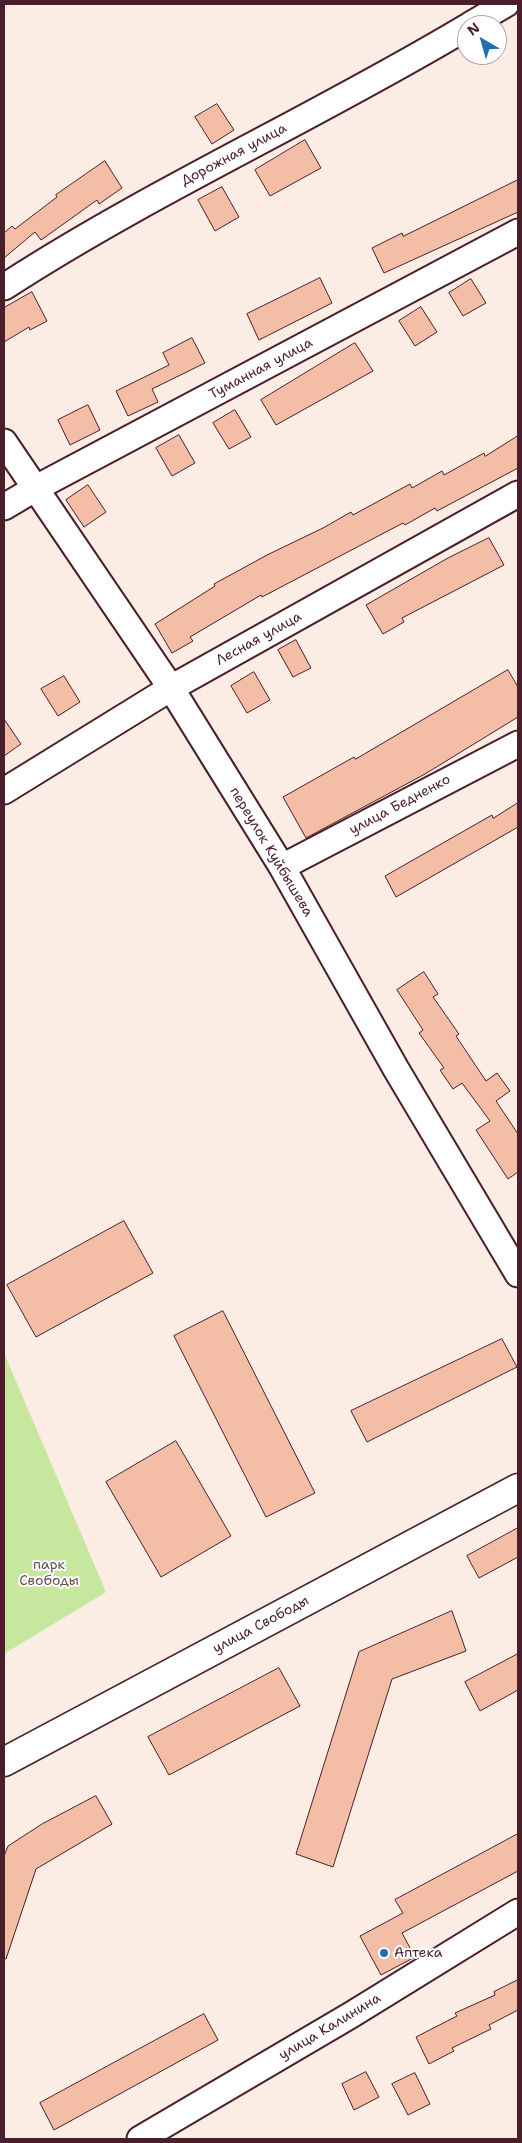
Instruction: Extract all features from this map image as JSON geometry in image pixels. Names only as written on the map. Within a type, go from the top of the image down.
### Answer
[{"type":"main road","name":"улица Свободы","points":[[4,1762],[518,1488]]},
{"type":"street","points":[[487,15],[506,4]]},
{"type":"street","name":"Дорожная улица","points":[[4,287],[167,191],[457,33]]},
{"type":"street","name":"Туманная улица","points":[[4,507],[36,488],[518,232]]},
{"type":"street","name":"переулок Куйбышева","points":[[4,442],[171,688],[282,867],[396,1069],[518,1274]]},
{"type":"street","name":"Лесная улица","points":[[4,791],[171,688],[518,494]]},
{"type":"street","name":"улица Бедненко","points":[[282,867],[518,744]]},
{"type":"street","name":"улица Калинина","points":[[140,2139],[351,2015],[518,1912]]},
{"type":"green space","name":"парк Свободы","points":[[4,1353],[106,1592],[4,1654]]},
{"type":"building","points":[[217,104],[234,130],[212,144],[195,117]]},
{"type":"building","points":[[305,140],[321,168],[270,196],[255,170]]},
{"type":"building","points":[[105,161],[122,188],[99,204],[97,200],[41,240],[35,232],[4,258],[4,233],[12,226],[15,229],[57,197],[56,195]]},
{"type":"building","points":[[518,180],[518,212],[384,273],[372,248],[402,233],[403,236]]},
{"type":"building","points":[[222,187],[239,217],[215,231],[198,200]]},
{"type":"building","points":[[320,278],[332,303],[259,340],[247,314]]},
{"type":"building","points":[[471,279],[486,303],[463,316],[449,293]]},
{"type":"building","points":[[32,292],[47,321],[30,330],[29,327],[4,342],[4,308]]},
{"type":"building","points":[[421,307],[437,332],[415,346],[399,321]]},
{"type":"building","points":[[192,338],[205,363],[152,389],[158,402],[128,416],[116,391],[169,365],[163,353]]},
{"type":"building","points":[[355,343],[373,371],[276,425],[261,400]]},
{"type":"building","points":[[88,405],[100,430],[70,445],[58,420]]},
{"type":"building","points":[[235,410],[251,437],[229,449],[213,423]]},
{"type":"building","points":[[179,435],[195,463],[172,476],[156,448]]},
{"type":"building","points":[[518,436],[518,468],[437,511],[435,508],[405,525],[403,523],[262,597],[261,595],[190,637],[193,641],[172,653],[155,624],[215,586],[214,584],[267,555],[351,512],[353,515],[410,484],[412,488],[442,471],[444,475],[484,453],[485,456]]},
{"type":"building","points":[[88,485],[106,512],[84,527],[66,500]]},
{"type":"building","points":[[489,538],[504,565],[402,618],[404,622],[383,634],[366,605],[448,558]]},
{"type":"building","points":[[296,640],[311,668],[293,677],[278,650]]},
{"type":"building","points":[[508,670],[518,687],[518,717],[425,774],[306,838],[283,797],[354,757],[355,759]]},
{"type":"building","points":[[254,672],[270,700],[247,713],[231,686]]},
{"type":"building","points":[[64,676],[80,702],[58,716],[41,689]]},
{"type":"building","points":[[4,719],[21,744],[4,756]]},
{"type":"building","points":[[518,803],[518,827],[396,897],[385,876],[492,815],[493,818]]},
{"type":"building","points":[[424,972],[438,994],[433,997],[459,1034],[456,1036],[486,1081],[497,1073],[510,1091],[496,1101],[518,1134],[518,1172],[508,1179],[476,1130],[490,1121],[462,1083],[453,1089],[440,1070],[444,1068],[419,1033],[423,1030],[397,990]]},
{"type":"building","points":[[124,1221],[153,1273],[36,1337],[7,1285]]},
{"type":"building","points":[[223,1311],[315,1493],[266,1517],[174,1336]]},
{"type":"building","points":[[502,1339],[517,1367],[367,1442],[351,1411]]},
{"type":"building","points":[[176,1441],[231,1536],[161,1577],[106,1482]]},
{"type":"building","points":[[518,1528],[518,1557],[479,1578],[467,1556]]},
{"type":"building","points":[[452,1611],[466,1651],[392,1679],[333,1867],[296,1854],[359,1652]]},
{"type":"building","points":[[518,1654],[518,1690],[480,1711],[465,1682]]},
{"type":"building","points":[[279,1668],[300,1706],[169,1775],[148,1737]]},
{"type":"building","points":[[96,1796],[112,1824],[36,1869],[6,1959],[4,1958],[4,1856],[8,1846],[42,1824]]},
{"type":"building","points":[[518,1834],[518,1871],[402,1933],[415,1957],[381,1975],[360,1936],[403,1913],[395,1900]]},
{"type":"building","points":[[518,1980],[518,2010],[489,2025],[491,2029],[452,2048],[454,2051],[429,2064],[416,2037],[457,2016],[455,2013],[495,1995],[494,1992]]},
{"type":"building","points":[[204,2014],[218,2040],[54,2130],[40,2103]]},
{"type":"building","points":[[366,2072],[379,2097],[354,2110],[342,2084]]},
{"type":"building","points":[[415,2073],[430,2104],[408,2115],[392,2084]]},
{"type":"place","name":"Аптека","points":[[384,1953]]}]
